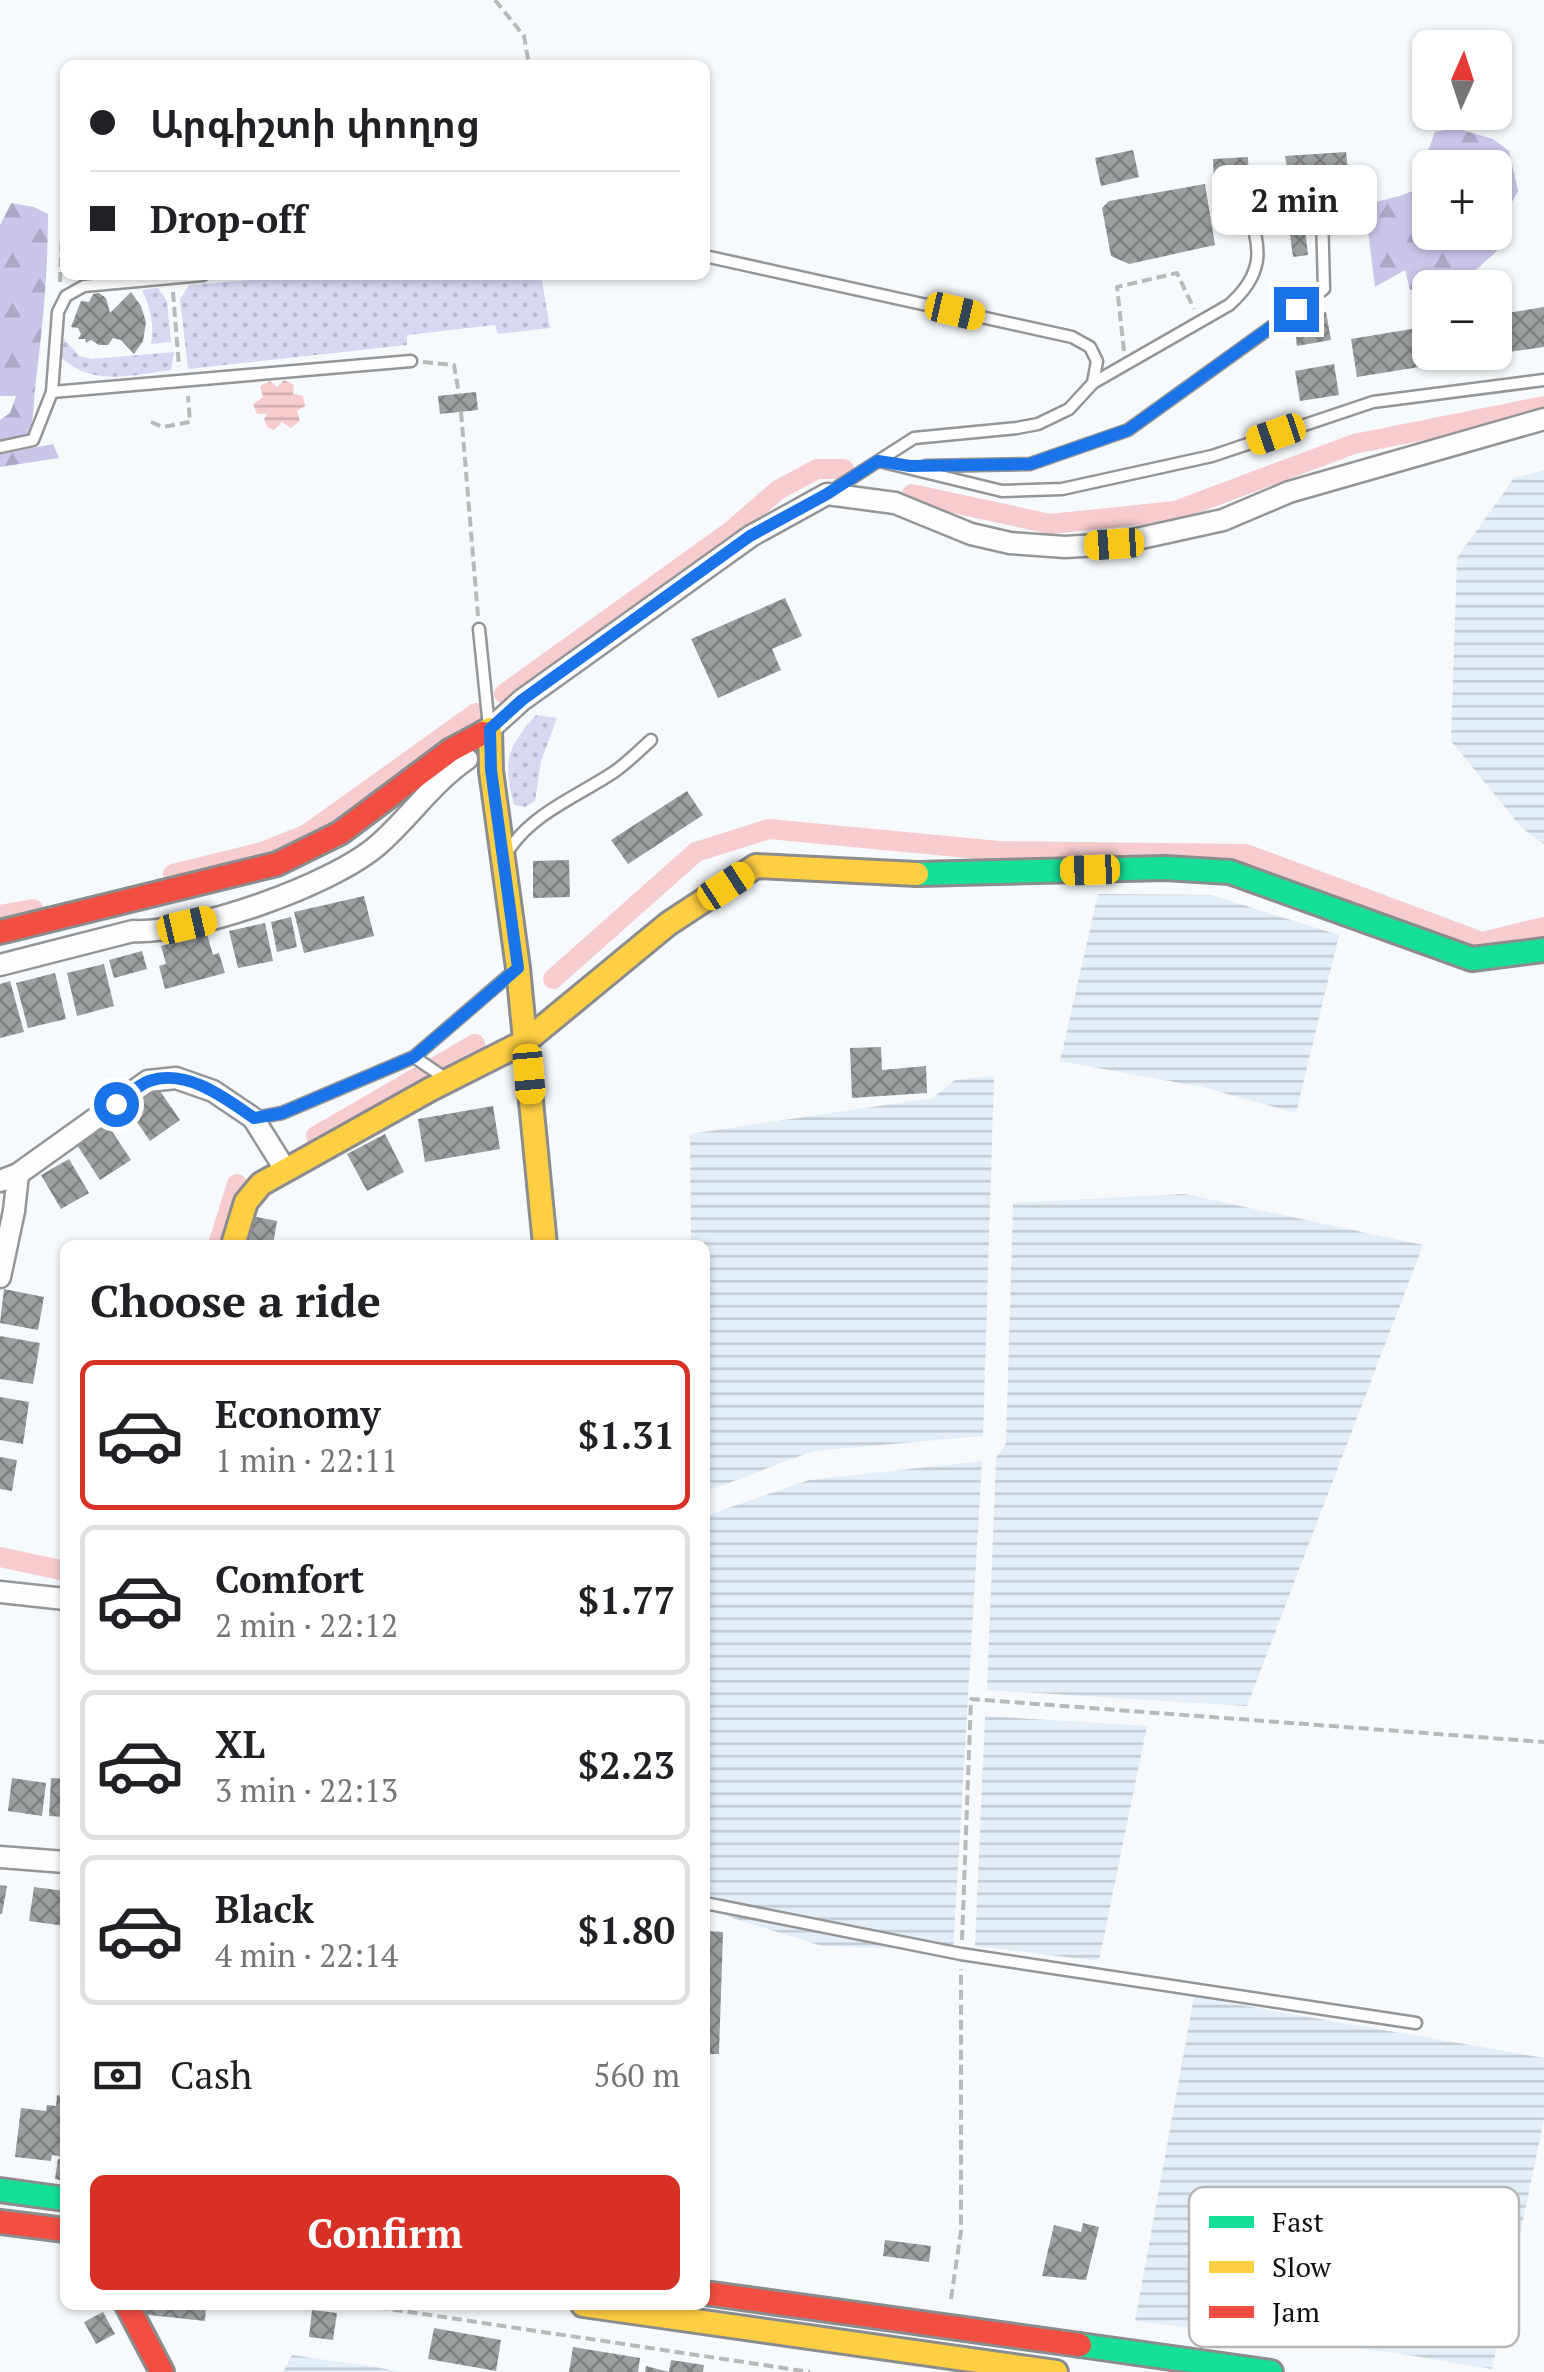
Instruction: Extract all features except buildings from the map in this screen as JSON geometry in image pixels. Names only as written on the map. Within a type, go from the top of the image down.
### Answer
[{"type":"main road","points":[[0,932],[277,864],[340,833],[441,757],[490,729],[491,770],[518,968],[545,1240]]},
{"type":"main road","points":[[235,1240],[246,1202],[260,1184],[444,1078],[526,1040],[668,924],[756,866],[888,874],[1165,868],[1230,872],[1472,959],[1544,950]]},
{"type":"main road","points":[[0,2190],[60,2198]]},
{"type":"main road","points":[[0,2222],[60,2229]]},
{"type":"main road","points":[[710,2294],[1271,2372]]},
{"type":"main road","points":[[781,2334],[785,2304]]},
{"type":"main road","points":[[130,2310],[162,2372]]},
{"type":"main road","points":[[617,2310],[1056,2372]]},
{"type":"street","points":[[490,729],[522,700],[750,536],[827,494],[895,503],[971,534],[1010,544],[1114,544],[1223,520],[1288,492],[1544,419]]},
{"type":"street","points":[[441,757],[467,760],[491,770]]},
{"type":"street","points":[[0,965],[133,931],[154,932],[220,917],[320,880],[377,846],[428,791],[467,760]]},
{"type":"street","points":[[0,1277],[9,1177],[148,1081],[176,1078],[213,1091],[254,1118],[284,1169]]},
{"type":"street","points":[[0,1592],[60,1598]]},
{"type":"street","points":[[0,1857],[60,1862]]},
{"type":"lane","points":[[827,494],[914,438],[1038,424],[1069,410],[1093,383],[1229,305],[1247,289],[1258,252],[1256,230],[1247,210]]},
{"type":"lane","points":[[910,466],[1030,464],[1128,430],[1324,288],[1322,214]]},
{"type":"lane","points":[[710,257],[1072,337],[1090,347],[1097,362],[1093,383]]},
{"type":"lane","points":[[0,448],[34,440],[52,392],[58,312],[66,296],[84,286],[150,280]]},
{"type":"lane","points":[[52,392],[411,361]]},
{"type":"lane","points":[[878,461],[1002,491],[1062,489],[1212,456],[1373,402],[1544,380]]},
{"type":"lane","points":[[478,624],[490,729]]},
{"type":"lane","points":[[503,857],[522,831],[618,769],[651,740]]},
{"type":"lane","points":[[254,1118],[282,1113],[416,1058],[518,968]]},
{"type":"lane","points":[[416,1058],[444,1078]]},
{"type":"lane","points":[[710,1904],[962,1954],[1416,2023]]},
{"type":"path","points":[[495,0],[524,36],[528,60]]},
{"type":"path","points":[[1125,364],[1117,287],[1178,273],[1200,322]]},
{"type":"path","points":[[60,280],[66,296]]},
{"type":"path","points":[[172,280],[179,361]]},
{"type":"path","points":[[411,361],[454,365],[458,394]]},
{"type":"path","points":[[152,422],[164,427],[190,422],[186,382]]},
{"type":"path","points":[[461,412],[478,624]]},
{"type":"path","points":[[947,2327],[961,2231],[962,1954],[971,1699],[1544,1742]]},
{"type":"path","points":[[396,2310],[810,2372]]},
{"type":"shaded area","points":[[250,280],[542,280],[550,328],[498,334],[495,325],[407,335],[407,345],[188,369],[180,299],[189,285]]},
{"type":"shaded area","points":[[158,288],[167,301],[171,342],[151,344],[151,317],[142,290]]},
{"type":"shaded area","points":[[64,339],[79,356],[92,359],[174,352],[171,370],[99,376],[61,357]]},
{"type":"shaded area","points":[[284,380],[294,385],[293,394],[303,396],[305,406],[297,411],[300,421],[291,428],[282,422],[274,430],[268,428],[264,419],[267,414],[257,414],[253,404],[263,397],[260,386],[270,381],[277,387]]},
{"type":"shaded area","points":[[1544,470],[1544,844],[1522,828],[1451,741],[1457,558],[1514,478]]},
{"type":"shaded area","points":[[536,715],[557,718],[541,761],[535,801],[525,807],[514,805],[508,766],[518,737]]},
{"type":"shaded area","points":[[1098,894],[1211,895],[1339,935],[1296,1113],[1202,1087],[1060,1061]]},
{"type":"shaded area","points":[[994,1076],[983,1436],[813,1451],[710,1490],[710,1240],[691,1240],[690,1134],[933,1098],[955,1080]]},
{"type":"shaded area","points":[[1185,1194],[1423,1245],[1247,1706],[987,1690],[996,1458],[1006,1443],[1013,1203]]},
{"type":"shaded area","points":[[982,1461],[953,1951],[822,1946],[710,1911],[710,1514],[809,1480]]},
{"type":"shaded area","points":[[985,1716],[1147,1726],[1099,1961],[975,1946]]},
{"type":"shaded area","points":[[1194,1997],[1544,2058],[1544,2119],[1519,2239],[1519,2187],[1189,2187],[1189,2328],[1135,2321]]},
{"type":"shaded area","points":[[1347,2347],[1497,2347],[1492,2369]]},
{"type":"shaded area","points":[[292,2355],[376,2367],[400,2372],[283,2372]]},
{"type":"green space","points":[[1462,130],[1493,139],[1508,150],[1428,150],[1435,132]]},
{"type":"green space","points":[[1512,164],[1518,191],[1512,202]]},
{"type":"green space","points":[[1412,191],[1412,250],[1497,251],[1476,270],[1412,270],[1412,290],[1405,270],[1375,287],[1366,215],[1370,205]]},
{"type":"green space","points":[[11,203],[48,214],[47,256],[31,427],[29,434],[3,442],[0,420],[10,413],[16,396],[0,396],[0,225]]},
{"type":"green space","points":[[53,444],[59,458],[0,467],[0,454]]},
{"type":"waterway","points":[[912,494],[1050,524],[1175,511],[1354,444],[1544,406]]},
{"type":"waterway","points":[[504,694],[732,530],[778,490],[817,469],[844,469]]},
{"type":"waterway","points":[[173,874],[262,852],[307,834],[476,713]]},
{"type":"waterway","points":[[553,979],[696,852],[769,829],[999,851],[1246,854],[1482,942],[1544,927]]},
{"type":"waterway","points":[[0,915],[33,909]]},
{"type":"waterway","points":[[316,1136],[475,1044]]},
{"type":"waterway","points":[[220,1240],[237,1184]]},
{"type":"waterway","points":[[0,1557],[60,1570]]},
{"type":"traffic: fast","points":[[917,874],[1165,868],[1230,872],[1472,959],[1544,950]]},
{"type":"traffic: fast","points":[[0,2190],[60,2198]]},
{"type":"traffic: fast","points":[[1080,2345],[1271,2372]]},
{"type":"traffic: slow","points":[[483,733],[490,729],[491,771],[518,968],[545,1240]]},
{"type":"traffic: slow","points":[[235,1240],[246,1202],[261,1184],[526,1041],[668,924],[756,866],[917,874]]},
{"type":"traffic: slow","points":[[618,2310],[1056,2372]]},
{"type":"traffic: jam","points":[[0,932],[277,864],[340,833],[451,750],[483,733]]},
{"type":"traffic: jam","points":[[0,2222],[60,2229]]},
{"type":"traffic: jam","points":[[710,2294],[1080,2345]]},
{"type":"traffic: jam","points":[[130,2310],[162,2372]]},
{"type":"route","points":[[116,1104],[148,1081],[176,1078],[213,1091],[254,1118],[282,1113],[414,1057],[518,968],[491,770],[490,729],[522,700],[750,536],[878,461],[910,466],[1030,464],[1128,430],[1296,309]]}]
